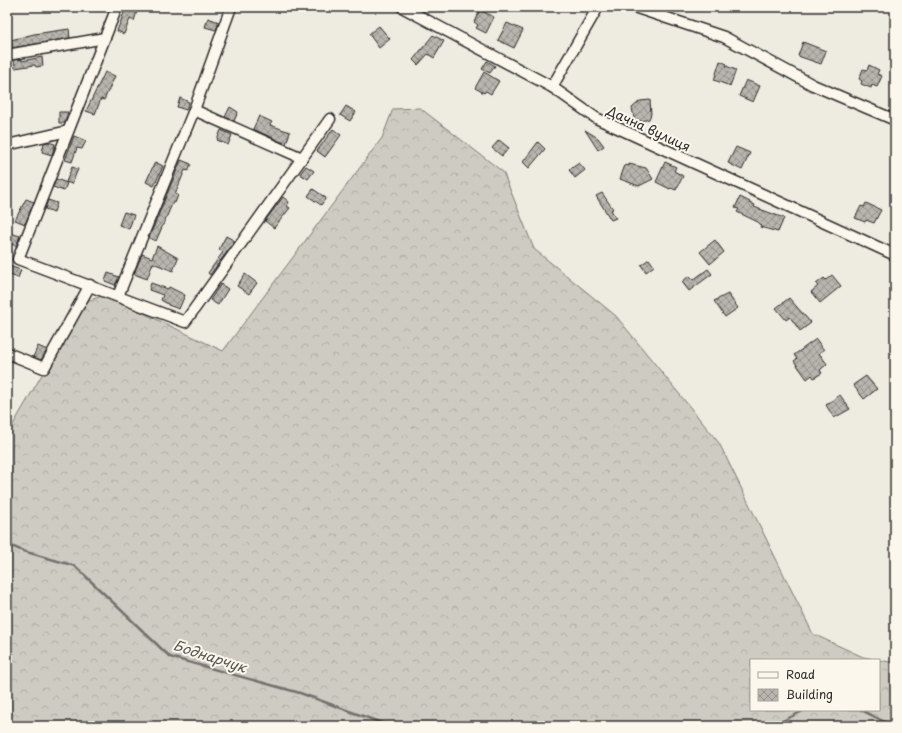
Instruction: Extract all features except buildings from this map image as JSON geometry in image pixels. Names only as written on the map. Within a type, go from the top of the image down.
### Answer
[{"type":"street","points":[[117,7],[18,259],[186,322],[330,119]]},
{"type":"street","points":[[118,296],[194,110],[231,7]]},
{"type":"street","name":"Дачна вулиця","points":[[402,7],[552,87],[596,118],[895,255]]},
{"type":"street","points":[[552,87],[598,7]]},
{"type":"street","points":[[634,7],[724,38],[813,84],[895,120]]},
{"type":"street","points":[[7,55],[105,38]]},
{"type":"street","points":[[194,110],[302,158]]},
{"type":"street","points":[[7,146],[68,131]]},
{"type":"street","points":[[7,353],[44,368],[90,285]]},
{"type":"green space","points":[[420,108],[503,172],[534,249],[616,316],[719,443],[813,634],[863,657],[874,659],[750,659],[750,711],[880,711],[880,660],[895,663],[895,726],[7,726],[7,435],[84,302],[105,295],[223,351],[382,138],[393,109]]},
{"type":"waterway","name":"Боднарчук","points":[[7,544],[23,551],[75,566],[170,657],[300,693],[390,726]]},
{"type":"waterway","name":"Боднарчук","points":[[772,726],[803,711]]},
{"type":"waterway","name":"Боднарчук","points":[[863,711],[893,726]]}]
